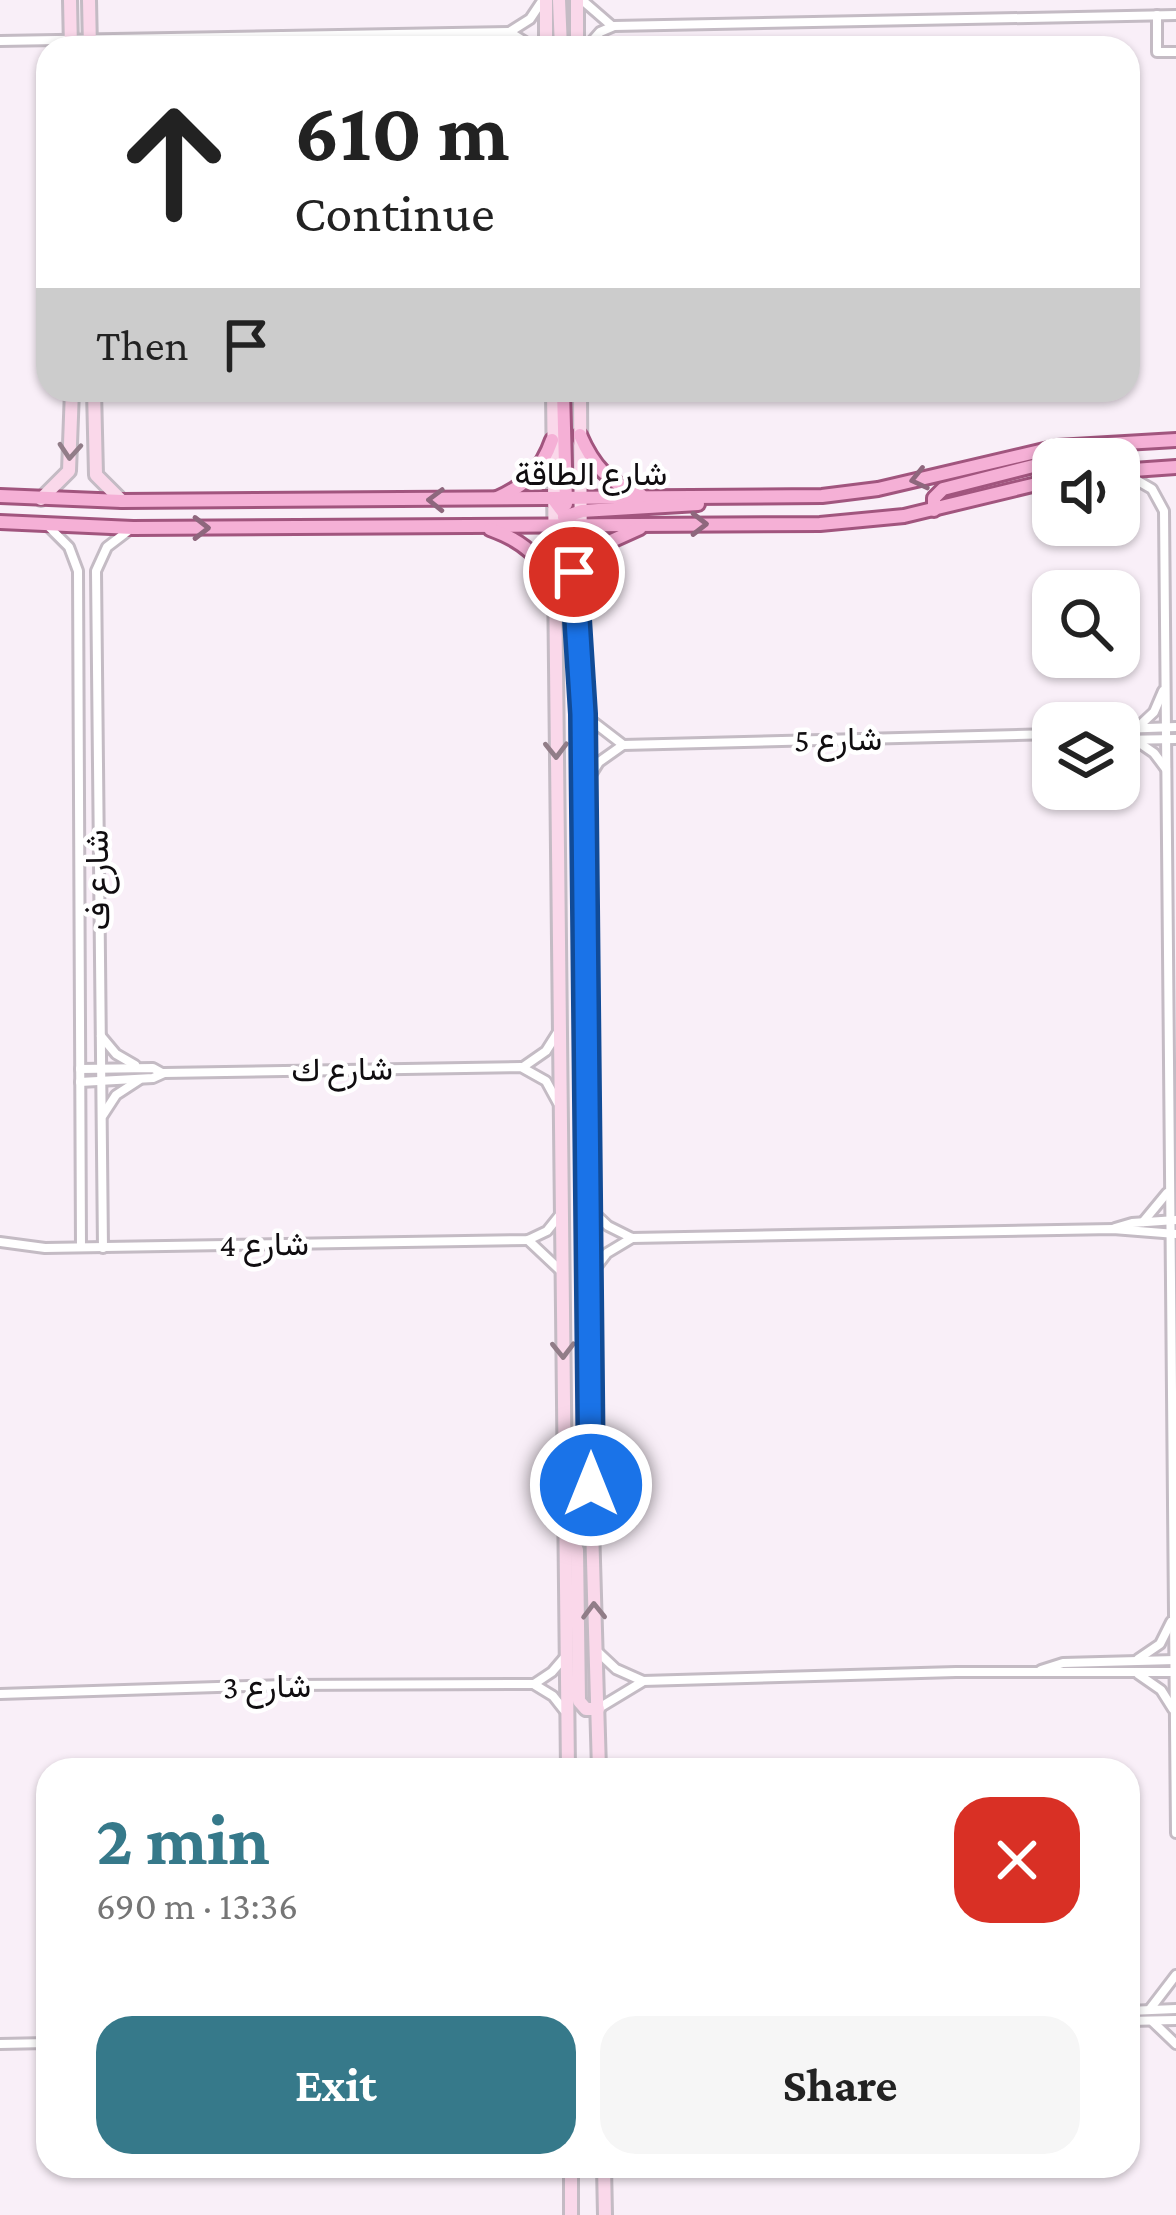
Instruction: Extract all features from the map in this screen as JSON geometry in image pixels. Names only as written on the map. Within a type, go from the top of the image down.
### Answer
[{"type":"main road","points":[[563,402],[580,673]]},
{"type":"main road","points":[[580,435],[608,478],[621,488],[654,499]]},
{"type":"main road","points":[[490,501],[529,479],[552,440]]},
{"type":"main road","name":"شارع الطاقة","points":[[1140,441],[1176,440]]},
{"type":"main road","name":"شارع الطاقة","points":[[0,522],[133,528],[484,526],[654,499],[849,494],[1032,453]]},
{"type":"main road","points":[[934,510],[934,498],[943,489],[1032,466]]},
{"type":"main road","points":[[1140,470],[1176,467]]},
{"type":"main road","name":"شارع الطاقة","points":[[0,496],[122,501],[490,501],[652,524],[820,524],[934,510],[1032,485]]},
{"type":"main road","points":[[429,527],[568,512],[684,508],[722,499]]},
{"type":"main road","points":[[581,581],[609,542],[652,524]]},
{"type":"main road","points":[[484,526],[532,551],[554,591]]},
{"type":"street","points":[[70,0],[71,36]]},
{"type":"street","points":[[89,0],[90,36]]},
{"type":"street","points":[[357,36],[509,32],[530,19],[544,0]]},
{"type":"street","points":[[544,0],[546,36]]},
{"type":"street","points":[[560,0],[561,36]]},
{"type":"street","points":[[580,0],[614,26]]},
{"type":"street","points":[[580,0],[582,36]]},
{"type":"street","points":[[1157,15],[1157,52],[1176,52]]},
{"type":"street","points":[[596,36],[614,26],[1176,15]]},
{"type":"street","points":[[509,32],[516,36]]},
{"type":"street","points":[[0,41],[36,42]]},
{"type":"street","points":[[41,499],[69,471],[72,402]]},
{"type":"street","points":[[94,402],[96,475],[122,501]]},
{"type":"street","points":[[553,402],[552,440],[581,581],[599,1758]]},
{"type":"street","points":[[568,1758],[554,591],[580,435],[580,402]]},
{"type":"street","points":[[1140,481],[1160,498],[1163,512],[1165,684],[1171,727],[1166,770],[1171,878],[1172,1234],[1168,1257],[1176,1833]]},
{"type":"street","name":"شارع ف","points":[[47,525],[69,548],[78,572],[80,1247]]},
{"type":"street","name":"شارع ف","points":[[103,1248],[96,571],[107,547],[133,528]]},
{"type":"street","points":[[1164,600],[1176,599]]},
{"type":"street","points":[[1140,724],[1154,712],[1165,684]]},
{"type":"street","points":[[583,714],[623,745],[599,762],[584,788]]},
{"type":"street","points":[[1140,728],[1171,727]]},
{"type":"street","name":"شارع 5","points":[[623,745],[1032,735]]},
{"type":"street","points":[[1140,742],[1171,740]]},
{"type":"street","points":[[1140,744],[1166,770]]},
{"type":"street","points":[[76,814],[96,813]]},
{"type":"street","points":[[559,1106],[546,1081],[521,1067],[546,1052],[560,1025]]},
{"type":"street","points":[[98,1032],[116,1054],[142,1073],[116,1095],[100,1121]]},
{"type":"street","name":"شارع ك","points":[[80,1070],[521,1067]]},
{"type":"street","name":"شارع ك","points":[[80,1082],[142,1073]]},
{"type":"street","points":[[1143,1222],[1160,1206],[1170,1186]]},
{"type":"street","points":[[589,1208],[608,1226],[632,1238],[1113,1228],[1172,1220]]},
{"type":"street","points":[[561,1213],[547,1231],[528,1240],[562,1272]]},
{"type":"street","points":[[1113,1228],[1172,1234]]},
{"type":"street","points":[[1146,1234],[1168,1257]]},
{"type":"street","points":[[590,1276],[607,1253],[632,1238]]},
{"type":"street","name":"شارع 4","points":[[0,1242],[103,1248],[528,1240]]},
{"type":"street","points":[[565,1524],[578,1550],[580,1701],[586,1709],[598,1709],[643,1681]]},
{"type":"street","points":[[1134,1661],[1160,1644],[1173,1615]]},
{"type":"street","points":[[595,1649],[616,1669],[643,1681],[1175,1672]]},
{"type":"street","points":[[566,1655],[534,1684],[553,1696],[567,1714]]},
{"type":"street","points":[[1034,1672],[1064,1663],[1175,1660]]},
{"type":"street","points":[[1136,1673],[1161,1690],[1174,1712]]},
{"type":"street","name":"شارع 3","points":[[0,1694],[283,1685],[534,1684]]},
{"type":"street","points":[[1150,2016],[1176,1975]]},
{"type":"street","points":[[1140,2018],[1176,2009]]},
{"type":"street","points":[[1140,2014],[1176,2020]]},
{"type":"street","points":[[1150,2016],[1176,2044]]},
{"type":"street","points":[[0,2044],[36,2043]]},
{"type":"street","points":[[571,2215],[572,2178]]},
{"type":"street","points":[[602,2178],[604,2215]]},
{"type":"route","points":[[574,572],[583,714],[591,1485]]}]
